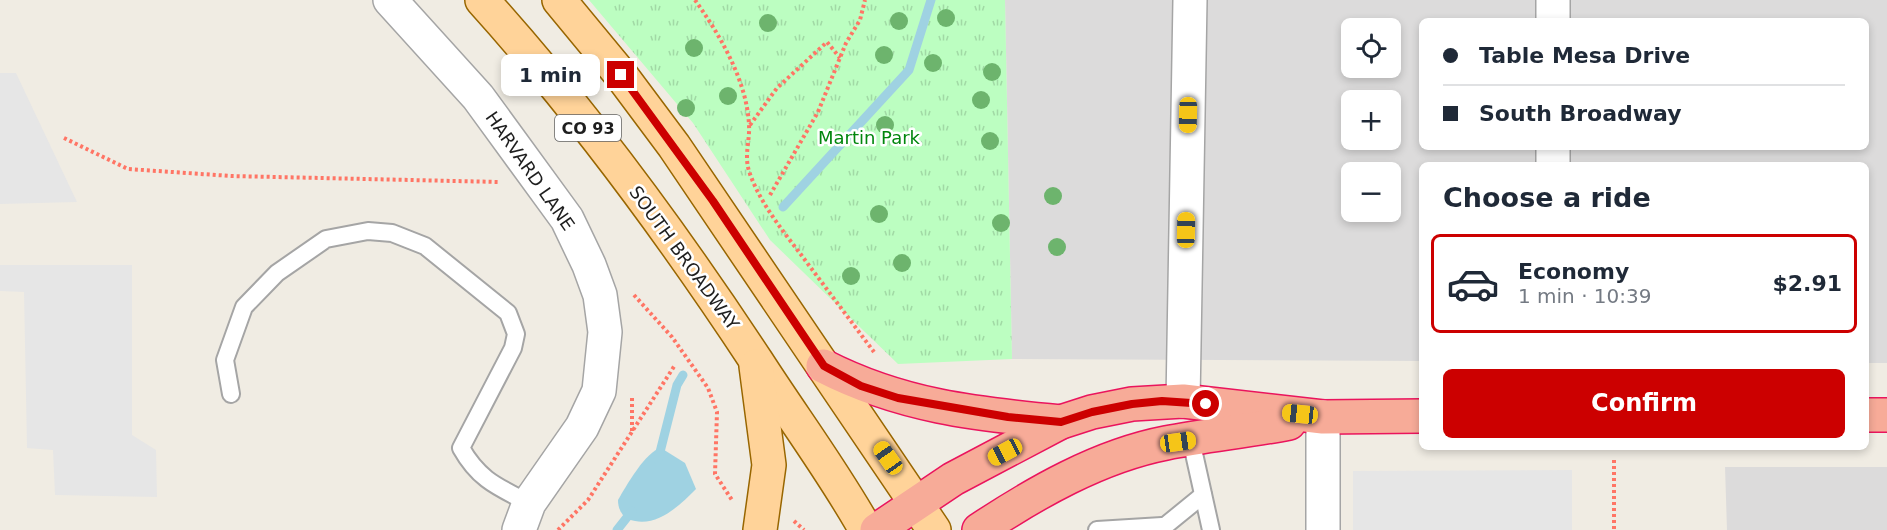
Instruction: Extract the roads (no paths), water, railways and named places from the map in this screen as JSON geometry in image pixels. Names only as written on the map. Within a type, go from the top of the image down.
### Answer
[{"type":"highway","points":[[824,366],[861,386],[898,398],[1008,417],[1061,422]]},
{"type":"highway","points":[[877,530],[953,479],[1061,422],[1092,412],[1132,404],[1183,401],[1323,417],[1419,416]]},
{"type":"highway","points":[[1869,415],[1887,415]]},
{"type":"highway","points":[[979,530],[1049,487],[1097,465],[1164,443],[1323,417]]},
{"type":"main road","name":"SOUTH BROADWAY","points":[[482,0],[530,54],[688,260],[843,489],[866,530]]},
{"type":"main road","name":"CO 93","points":[[559,0],[621,75],[674,146],[934,530]]},
{"type":"main road","points":[[749,519],[769,465],[756,361]]},
{"type":"street","name":"HARVARD LANE","points":[[390,0],[478,97],[567,219],[589,265],[600,295],[605,332],[599,391],[582,427],[524,516]]},
{"type":"street","points":[[1183,401],[1190,0]]},
{"type":"street","points":[[1553,0],[1553,18]]},
{"type":"street","points":[[1323,417],[1323,530]]},
{"type":"lane","points":[[231,394],[225,360],[244,307],[269,282],[326,239],[368,231],[392,234],[425,246],[508,313],[516,334],[513,348],[460,448],[472,468],[494,485],[524,516]]},
{"type":"lane","points":[[1191,440],[1211,530]]},
{"type":"lane","points":[[1097,530],[1161,528],[1203,495]]},
{"type":"water","points":[[661,448],[685,463],[696,489],[674,509],[657,519],[638,522],[628,519],[620,511],[618,500],[643,462],[649,455]]},
{"type":"waterway","points":[[783,207],[909,70],[931,0]]},
{"type":"waterway","points":[[658,460],[677,385],[683,375]]},
{"type":"waterway","points":[[617,530],[632,511]]},
{"type":"park label","name":"Martin Park","points":[[869,138]]}]
